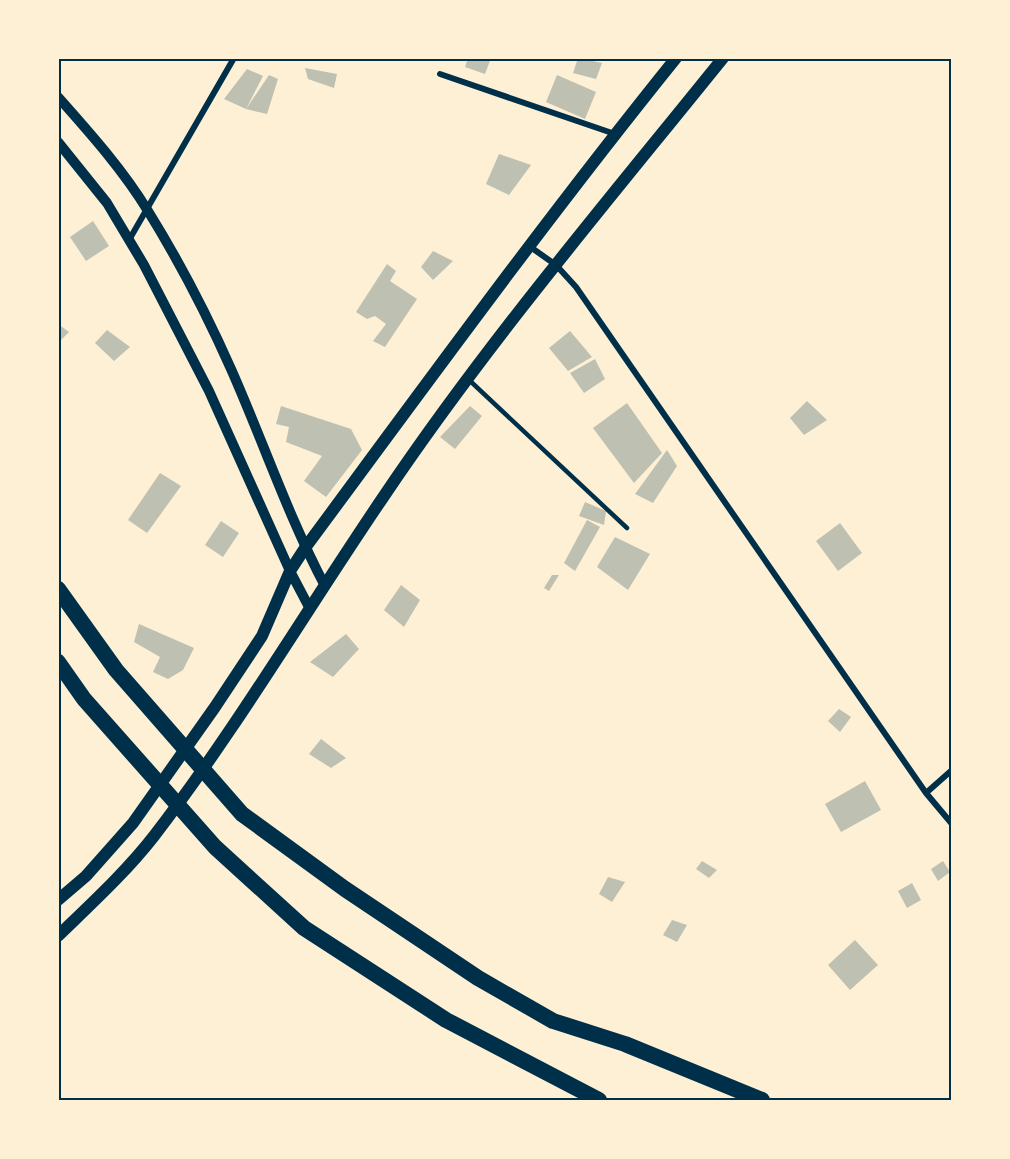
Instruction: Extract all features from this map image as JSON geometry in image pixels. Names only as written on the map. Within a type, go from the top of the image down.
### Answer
[{"type":"highway","points":[[58,589],[116,670],[242,813],[345,890],[478,978],[553,1020],[625,1044],[762,1101]]},
{"type":"highway","points":[[58,662],[84,699],[215,847],[304,928],[446,1020],[599,1101]]},
{"type":"main road","points":[[58,900],[86,876],[133,823],[262,636],[290,571],[305,548],[529,246],[676,58]]},
{"type":"main road","points":[[58,936],[104,892],[153,837],[239,716],[385,494],[468,379],[556,265],[723,58]]},
{"type":"street","points":[[129,240],[234,58]]},
{"type":"street","points":[[440,74],[615,134]]},
{"type":"street","points":[[58,97],[108,155],[147,210],[180,267],[230,367],[274,468],[305,548],[325,586]]},
{"type":"street","points":[[58,142],[107,203],[144,265],[209,391],[290,571],[310,609]]},
{"type":"street","points":[[529,246],[556,265],[576,287],[926,793],[951,825]]},
{"type":"street","points":[[926,793],[951,770]]},
{"type":"lane","points":[[468,379],[627,528]]},
{"type":"building","points":[[468,58],[491,58],[485,74],[465,67]]},
{"type":"building","points":[[578,58],[602,63],[596,79],[573,73]]},
{"type":"building","points":[[305,68],[337,74],[334,88],[308,79]]},
{"type":"building","points":[[247,69],[263,76],[246,109],[224,99]]},
{"type":"building","points":[[269,75],[278,79],[267,114],[246,109]]},
{"type":"building","points":[[557,75],[596,92],[585,119],[546,102]]},
{"type":"building","points":[[499,154],[531,165],[509,195],[486,184]]},
{"type":"building","points":[[93,221],[109,246],[86,261],[70,237]]},
{"type":"building","points":[[433,251],[453,261],[433,280],[421,267]]},
{"type":"building","points":[[387,264],[396,271],[390,281],[417,299],[385,347],[373,341],[386,324],[375,316],[367,319],[356,312]]},
{"type":"building","points":[[58,324],[69,332],[58,343]]},
{"type":"building","points":[[107,330],[130,347],[114,361],[95,343]]},
{"type":"building","points":[[570,331],[592,357],[568,371],[549,348]]},
{"type":"building","points":[[595,359],[605,379],[584,393],[570,373]]},
{"type":"building","points":[[807,401],[827,420],[804,435],[790,418]]},
{"type":"building","points":[[627,403],[662,453],[634,483],[593,428]]},
{"type":"building","points":[[281,406],[351,429],[362,450],[326,497],[304,481],[322,456],[286,442],[289,427],[276,424]]},
{"type":"building","points":[[470,406],[482,416],[455,449],[440,437]]},
{"type":"building","points":[[667,450],[677,466],[653,503],[635,494]]},
{"type":"building","points":[[160,473],[181,486],[147,533],[128,520]]},
{"type":"building","points":[[585,502],[606,511],[604,525],[579,516]]},
{"type":"building","points":[[587,520],[600,527],[575,571],[564,563]]},
{"type":"building","points":[[221,521],[239,533],[223,557],[205,545]]},
{"type":"building","points":[[840,523],[862,553],[838,571],[816,541]]},
{"type":"building","points":[[615,537],[650,554],[628,590],[597,567]]},
{"type":"building","points":[[552,575],[559,575],[549,591],[544,588]]},
{"type":"building","points":[[401,585],[420,600],[404,627],[384,610]]},
{"type":"building","points":[[139,624],[194,648],[183,670],[168,679],[153,672],[160,657],[134,642]]},
{"type":"building","points":[[346,634],[359,649],[333,677],[310,662]]},
{"type":"building","points":[[839,709],[851,717],[840,732],[828,721]]},
{"type":"building","points":[[321,739],[346,758],[331,768],[309,754]]},
{"type":"building","points":[[865,781],[881,810],[841,832],[825,804]]},
{"type":"building","points":[[702,861],[717,870],[709,878],[696,869]]},
{"type":"building","points":[[943,861],[950,872],[938,881],[931,869]]},
{"type":"building","points":[[608,877],[625,882],[612,902],[599,894]]},
{"type":"building","points":[[912,883],[921,900],[907,908],[898,891]]},
{"type":"building","points":[[672,920],[687,925],[677,942],[663,935]]},
{"type":"building","points":[[855,940],[878,965],[850,990],[828,965]]}]
